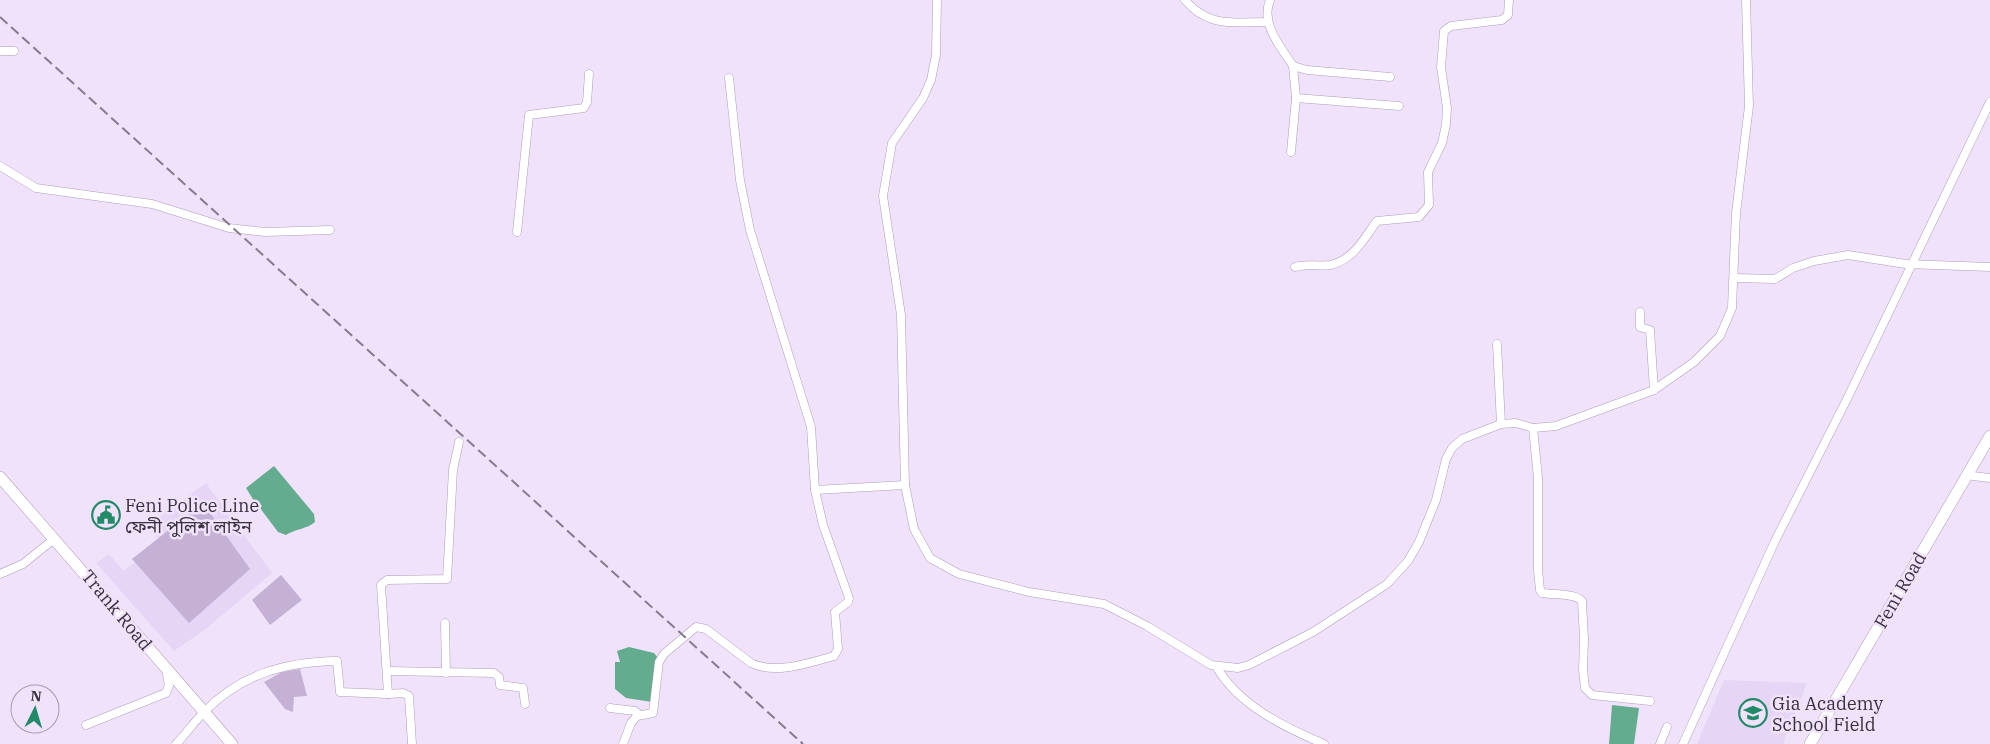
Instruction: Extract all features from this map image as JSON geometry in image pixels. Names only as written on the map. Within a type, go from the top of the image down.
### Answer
[{"type":"main road","name":"Feni Road","points":[[1810,744],[1990,436]]},
{"type":"main road","points":[[1816,744],[1910,587],[1990,447]]},
{"type":"main road","name":"Trank Road","points":[[0,477],[232,744]]},
{"type":"street","points":[[936,0],[936,55],[931,80],[923,98],[892,143],[883,196],[901,315],[904,485],[914,529],[930,558],[959,574],[1029,592],[1104,604],[1216,666],[1238,668],[1250,665],[1313,632],[1387,584],[1408,561],[1419,542],[1436,500],[1446,460],[1452,448],[1462,439],[1501,424],[1516,422],[1533,428],[1556,426],[1654,390],[1694,362],[1720,336],[1732,308],[1736,213],[1749,106],[1746,0]]},
{"type":"street","points":[[1185,0],[1201,16],[1218,22],[1268,22]]},
{"type":"street","points":[[1270,0],[1267,7],[1268,22],[1276,40],[1293,66],[1296,98],[1291,152]]},
{"type":"street","points":[[1296,267],[1304,264],[1331,265],[1345,259],[1371,233],[1377,221],[1419,217],[1427,209],[1430,205],[1428,172],[1442,143],[1446,125],[1447,108],[1441,67],[1444,31],[1451,26],[1502,20],[1508,15],[1509,0]]},
{"type":"street","points":[[0,51],[14,51]]},
{"type":"street","points":[[1293,66],[1307,70],[1390,77]]},
{"type":"street","points":[[517,232],[529,115],[584,108],[587,102],[589,74]]},
{"type":"street","points":[[623,744],[631,723],[640,715],[653,713],[659,662],[664,654],[696,627],[706,630],[750,663],[768,669],[822,659],[834,656],[838,652],[835,612],[848,602],[849,598],[823,525],[815,490],[811,427],[750,230],[740,180],[729,78]]},
{"type":"street","points":[[1296,98],[1399,106]]},
{"type":"street","points":[[1683,744],[1775,541],[1990,102]]},
{"type":"street","points":[[0,166],[36,188],[152,204],[229,228],[265,232],[330,230]]},
{"type":"street","points":[[1734,278],[1775,279],[1794,268],[1814,261],[1848,255],[1912,264],[1990,267]]},
{"type":"street","points":[[1640,312],[1640,327],[1650,330],[1654,390]]},
{"type":"street","points":[[1497,344],[1501,424]]},
{"type":"street","points":[[1533,428],[1538,478],[1538,570],[1540,590],[1542,593],[1558,596],[1577,596],[1582,601],[1583,670],[1585,688],[1588,692],[1592,695],[1622,700],[1650,701]]},
{"type":"street","points":[[388,694],[381,585],[387,580],[447,579],[453,470],[459,442]]},
{"type":"street","points":[[1973,476],[1990,478]]},
{"type":"street","points":[[815,490],[904,485]]},
{"type":"street","points":[[0,574],[23,564],[54,539]]},
{"type":"street","points":[[445,623],[446,673]]},
{"type":"street","points":[[176,744],[204,712],[227,692],[259,674],[277,667],[334,661],[338,662],[340,692],[403,693],[409,696],[412,744]]},
{"type":"street","points":[[1216,666],[1223,679],[1256,708],[1282,726],[1324,744]]},
{"type":"street","points":[[86,724],[166,693],[169,685],[166,668]]},
{"type":"street","points":[[387,671],[494,674],[499,677],[500,685],[523,688],[525,704]]},
{"type":"street","points":[[610,708],[635,711],[640,715]]},
{"type":"street","points":[[1660,744],[1667,727]]},
{"type":"shaded area","points":[[274,466],[314,514],[315,522],[286,535],[278,532],[260,508],[262,506],[259,503],[256,504],[246,488]]},
{"type":"shaded area","points":[[206,483],[272,573],[207,628],[174,651],[96,563],[109,554],[124,571],[160,542],[149,525]]},
{"type":"shaded area","points":[[203,503],[250,569],[189,623],[132,559]]},
{"type":"shaded area","points":[[281,575],[302,600],[270,625],[252,600]]},
{"type":"shaded area","points":[[629,647],[654,653],[658,658],[652,702],[626,698],[615,689],[615,662],[620,662],[617,651]]},
{"type":"shaded area","points":[[300,669],[307,696],[294,697],[293,712],[285,709],[264,682],[282,672]]},
{"type":"shaded area","name":"Gia Academy School Field","points":[[1724,680],[1807,683],[1783,744],[1697,744]]},
{"type":"shaded area","points":[[1612,705],[1639,708],[1634,744],[1609,744]]},
{"type":"railway","points":[[0,17],[803,744]]},
{"type":"place","name":"Feni Police Line ফেনী পুলিশ লাইন","points":[[106,515]]},
{"type":"place","name":"Gia Academy School Field","points":[[1753,713]]}]
